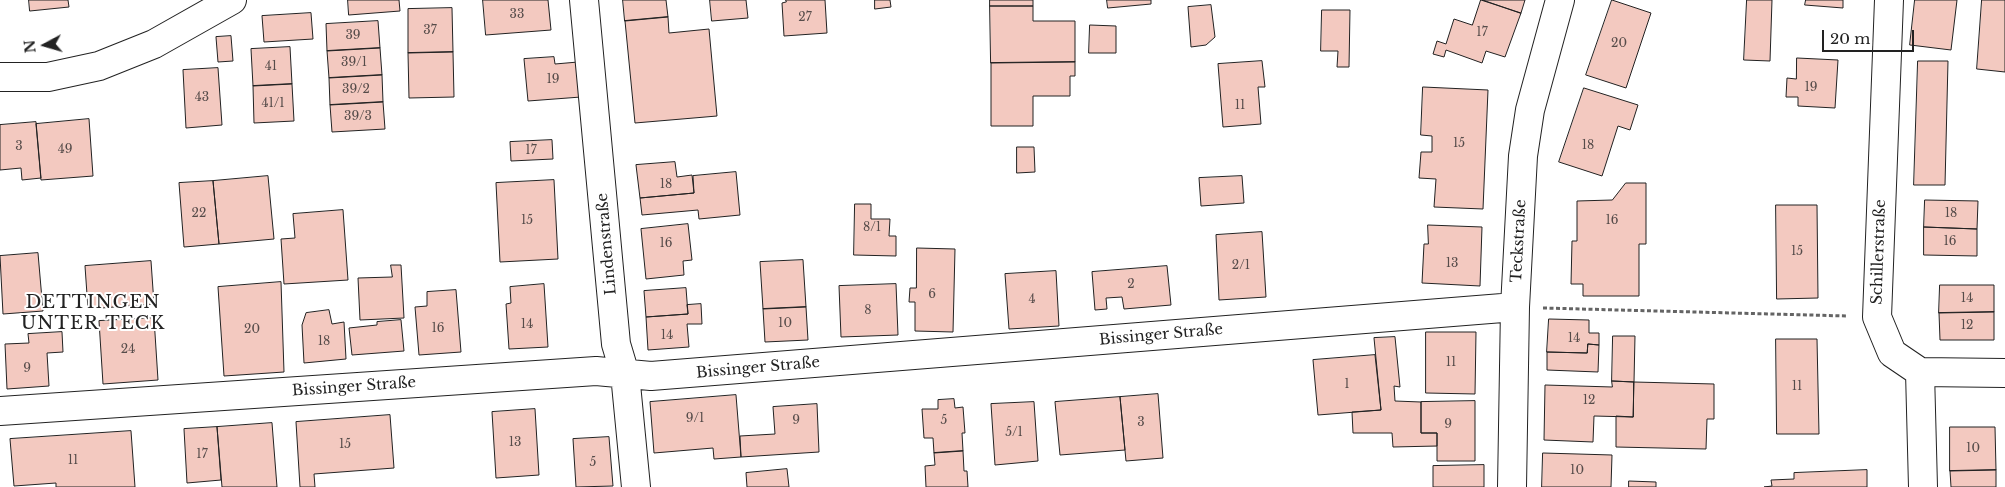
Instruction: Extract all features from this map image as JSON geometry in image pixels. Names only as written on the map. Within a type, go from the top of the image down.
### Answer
[{"type":"street","points":[[0,77],[48,76],[99,66],[154,44],[232,0]]},
{"type":"street","name":"Lindenstraße","points":[[584,0],[616,344],[624,374],[636,487]]},
{"type":"street","name":"Teckstraße","points":[[1512,487],[1515,307],[1523,156],[1530,110],[1560,0]]},
{"type":"street","name":"Schillerstraße","points":[[1889,0],[1876,317],[1892,353],[1920,372]]},
{"type":"street","name":"Bissinger Straße","points":[[0,411],[596,371],[651,376],[1515,307]]},
{"type":"street","points":[[1923,487],[1920,372],[2005,373]]},
{"type":"path","points":[[1515,307],[1876,317]]},
{"type":"building","points":[[29,0],[68,0],[69,7],[30,11]]},
{"type":"building","points":[[348,0],[399,0],[400,11],[349,15]]},
{"type":"building","points":[[483,0],[548,0],[551,30],[486,35]]},
{"type":"building","points":[[623,0],[666,0],[668,17],[625,21]]},
{"type":"building","points":[[710,0],[746,0],[748,18],[712,21]]},
{"type":"building","points":[[786,0],[825,0],[827,33],[784,36],[782,3],[786,2]]},
{"type":"building","points":[[875,0],[890,0],[891,7],[875,9]]},
{"type":"building","points":[[990,0],[1033,0],[1033,6],[990,6]]},
{"type":"building","points":[[1107,0],[1151,0],[1151,4],[1108,8]]},
{"type":"building","points":[[1481,0],[1521,13],[1505,57],[1486,51],[1482,63],[1446,50],[1444,57],[1433,54],[1437,41],[1446,44],[1454,19],[1472,25]]},
{"type":"building","points":[[1483,0],[1525,0],[1521,13]]},
{"type":"building","points":[[1612,0],[1651,13],[1626,88],[1586,75]]},
{"type":"building","points":[[1747,0],[1772,0],[1770,61],[1744,60]]},
{"type":"building","points":[[1806,0],[1843,0],[1843,8],[1805,5]]},
{"type":"building","points":[[1915,0],[1957,0],[1951,50],[1910,45]]},
{"type":"building","points":[[1982,0],[2005,0],[2005,72],[1977,69]]},
{"type":"building","points":[[1211,5],[1215,37],[1206,45],[1191,47],[1188,7]]},
{"type":"building","points":[[990,6],[1033,6],[1033,21],[1075,21],[1075,62],[991,63]]},
{"type":"building","points":[[452,8],[453,52],[408,53],[408,9]]},
{"type":"building","points":[[1322,10],[1350,10],[1349,67],[1337,67],[1338,51],[1321,51]]},
{"type":"building","points":[[311,13],[313,39],[264,42],[262,16]]},
{"type":"building","points":[[668,17],[669,33],[709,29],[717,116],[635,123],[625,21]]},
{"type":"building","points":[[378,21],[380,48],[327,51],[326,24]]},
{"type":"building","points":[[1090,25],[1116,26],[1116,53],[1089,53]]},
{"type":"building","points":[[231,36],[233,61],[218,62],[216,37]]},
{"type":"building","points":[[290,47],[292,84],[253,86],[251,49]]},
{"type":"building","points":[[380,48],[382,75],[329,78],[327,51]]},
{"type":"building","points":[[453,52],[454,97],[409,98],[408,53]]},
{"type":"building","points":[[554,57],[555,64],[578,62],[581,97],[528,101],[524,59]]},
{"type":"building","points":[[1797,58],[1838,60],[1835,108],[1798,106],[1798,97],[1786,97],[1787,78],[1796,79]]},
{"type":"building","points":[[1262,61],[1265,87],[1258,87],[1261,124],[1223,127],[1218,64]]},
{"type":"building","points":[[1918,61],[1948,61],[1945,185],[1914,185]]},
{"type":"building","points":[[1075,62],[1075,76],[1070,76],[1070,96],[1033,96],[1033,126],[991,126],[991,63]]},
{"type":"building","points":[[218,68],[222,125],[186,128],[183,70]]},
{"type":"building","points":[[382,75],[383,102],[330,105],[329,78]]},
{"type":"building","points":[[292,84],[294,121],[254,123],[253,86]]},
{"type":"building","points":[[1423,87],[1488,90],[1483,209],[1434,207],[1436,179],[1419,178],[1421,152],[1432,152],[1432,136],[1421,135]]},
{"type":"building","points":[[1584,88],[1638,105],[1630,130],[1618,126],[1602,176],[1559,162]]},
{"type":"building","points":[[383,102],[385,129],[332,132],[330,105]]},
{"type":"building","points":[[89,119],[93,176],[41,180],[36,124]]},
{"type":"building","points":[[36,122],[41,178],[22,180],[21,168],[0,170],[0,125]]},
{"type":"building","points":[[552,140],[553,159],[511,161],[510,142]]},
{"type":"building","points":[[1017,147],[1034,147],[1035,172],[1017,173]]},
{"type":"building","points":[[675,162],[677,177],[692,175],[694,193],[640,198],[636,165]]},
{"type":"building","points":[[736,172],[740,215],[699,219],[698,210],[642,215],[640,198],[694,193],[693,176]]},
{"type":"building","points":[[268,176],[274,239],[219,244],[213,181]]},
{"type":"building","points":[[1242,176],[1244,203],[1201,206],[1199,178]]},
{"type":"building","points":[[554,180],[558,259],[500,262],[496,183]]},
{"type":"building","points":[[213,181],[219,244],[184,247],[179,183]]},
{"type":"building","points":[[1626,183],[1646,183],[1646,244],[1639,244],[1639,296],[1583,296],[1583,284],[1571,284],[1572,241],[1577,241],[1577,201],[1612,200]]},
{"type":"building","points":[[1925,200],[1978,201],[1977,229],[1924,227]]},
{"type":"building","points":[[855,204],[871,204],[871,219],[890,219],[889,236],[896,236],[896,256],[854,255]]},
{"type":"building","points":[[1776,205],[1817,205],[1818,298],[1777,299]]},
{"type":"building","points":[[343,210],[348,280],[284,284],[281,239],[295,238],[293,214]]},
{"type":"building","points":[[688,224],[692,260],[683,261],[684,275],[646,279],[641,229]]},
{"type":"building","points":[[1428,225],[1482,227],[1480,286],[1422,283],[1424,244],[1428,244]]},
{"type":"building","points":[[1924,227],[1977,229],[1977,256],[1924,255]]},
{"type":"building","points":[[1262,232],[1266,297],[1219,300],[1216,235]]},
{"type":"building","points":[[917,248],[955,249],[953,332],[915,331],[915,302],[909,302],[910,288],[916,288]]},
{"type":"building","points":[[38,253],[43,311],[3,314],[0,256]]},
{"type":"building","points":[[803,260],[806,307],[763,309],[760,262]]},
{"type":"building","points":[[151,261],[154,304],[88,309],[85,266]]},
{"type":"building","points":[[391,265],[401,265],[404,318],[360,320],[358,278],[392,277]]},
{"type":"building","points":[[1167,266],[1171,305],[1124,309],[1122,297],[1106,298],[1107,309],[1095,310],[1092,272]]},
{"type":"building","points":[[1056,271],[1059,326],[1009,329],[1005,274]]},
{"type":"building","points":[[281,282],[284,372],[224,376],[218,287]]},
{"type":"building","points":[[544,284],[548,347],[509,349],[506,304],[511,303],[510,287]]},
{"type":"building","points":[[896,284],[898,335],[841,337],[839,286]]},
{"type":"building","points":[[1940,285],[1994,285],[1994,312],[1939,313]]},
{"type":"building","points":[[686,288],[688,314],[646,317],[644,291]]},
{"type":"building","points":[[456,290],[461,352],[419,355],[415,307],[427,306],[427,292]]},
{"type":"building","points":[[701,304],[702,324],[687,324],[689,347],[648,350],[646,317],[688,314],[687,305]]},
{"type":"building","points":[[806,307],[808,340],[765,342],[763,309]]},
{"type":"building","points":[[329,310],[332,324],[344,322],[346,359],[304,363],[302,325],[306,313]]},
{"type":"building","points":[[1994,312],[1994,340],[1940,340],[1939,313]]},
{"type":"building","points":[[154,318],[158,380],[103,384],[99,321]]},
{"type":"building","points":[[1549,319],[1589,320],[1589,333],[1599,333],[1599,345],[1588,344],[1587,353],[1547,352]]},
{"type":"building","points":[[401,320],[404,351],[352,355],[349,328],[377,325],[377,322]]},
{"type":"building","points":[[62,332],[63,352],[47,353],[49,386],[7,389],[5,344],[29,343],[28,334]]},
{"type":"building","points":[[1426,332],[1476,332],[1475,394],[1426,393]]},
{"type":"building","points":[[1613,336],[1635,336],[1634,382],[1612,381]]},
{"type":"building","points":[[1395,337],[1400,387],[1394,386],[1395,401],[1421,402],[1421,433],[1437,433],[1437,446],[1393,447],[1392,433],[1353,433],[1352,412],[1381,410],[1374,338]]},
{"type":"building","points":[[1776,339],[1817,339],[1819,434],[1777,434]]},
{"type":"building","points":[[1588,344],[1599,345],[1598,372],[1547,370],[1547,352],[1587,353]]},
{"type":"building","points":[[1375,355],[1381,410],[1318,415],[1313,360]]},
{"type":"building","points":[[1612,381],[1634,382],[1633,417],[1594,416],[1593,442],[1544,440],[1545,385],[1612,387]]},
{"type":"building","points":[[1634,382],[1714,384],[1714,419],[1707,419],[1706,449],[1616,447],[1616,416],[1633,417]]},
{"type":"building","points":[[1158,394],[1163,458],[1126,461],[1120,397]]},
{"type":"building","points":[[736,395],[741,457],[714,459],[713,448],[654,453],[650,402]]},
{"type":"building","points":[[1120,397],[1125,450],[1060,455],[1055,402]]},
{"type":"building","points":[[954,399],[955,408],[963,407],[965,433],[962,433],[963,451],[934,453],[933,438],[924,438],[922,409],[938,409],[938,400]]},
{"type":"building","points":[[1475,401],[1475,461],[1437,461],[1437,433],[1421,433],[1421,402]]},
{"type":"building","points":[[1034,402],[1038,461],[995,465],[991,404]]},
{"type":"building","points":[[817,404],[819,452],[741,457],[740,436],[775,434],[773,407]]},
{"type":"building","points":[[535,409],[539,475],[496,478],[492,412]]},
{"type":"building","points":[[390,415],[394,468],[314,474],[315,487],[300,487],[296,422]]},
{"type":"building","points":[[272,423],[277,487],[222,487],[217,427]]},
{"type":"building","points":[[217,427],[221,480],[187,483],[184,429]]},
{"type":"building","points":[[1950,427],[1995,427],[1996,470],[1950,471]]},
{"type":"building","points":[[131,431],[135,487],[56,487],[56,483],[14,486],[10,439]]},
{"type":"building","points":[[609,437],[613,486],[576,487],[573,439]]},
{"type":"building","points":[[963,451],[964,471],[967,471],[968,487],[926,487],[925,466],[935,465],[934,453]]},
{"type":"building","points":[[1543,453],[1612,455],[1611,487],[1542,487]]},
{"type":"building","points":[[1484,465],[1484,487],[1433,487],[1433,466]]},
{"type":"building","points":[[787,469],[789,487],[747,487],[746,473]]},
{"type":"building","points":[[1867,470],[1867,487],[1764,487],[1772,486],[1771,480],[1794,479],[1794,473]]},
{"type":"building","points":[[1996,470],[1996,487],[1951,487],[1950,471]]},
{"type":"building","points":[[1629,481],[1656,482],[1656,487],[1629,487]]},
{"type":"district","name":"DETTINGEN UNTER TECK","points":[[93,313]]}]
